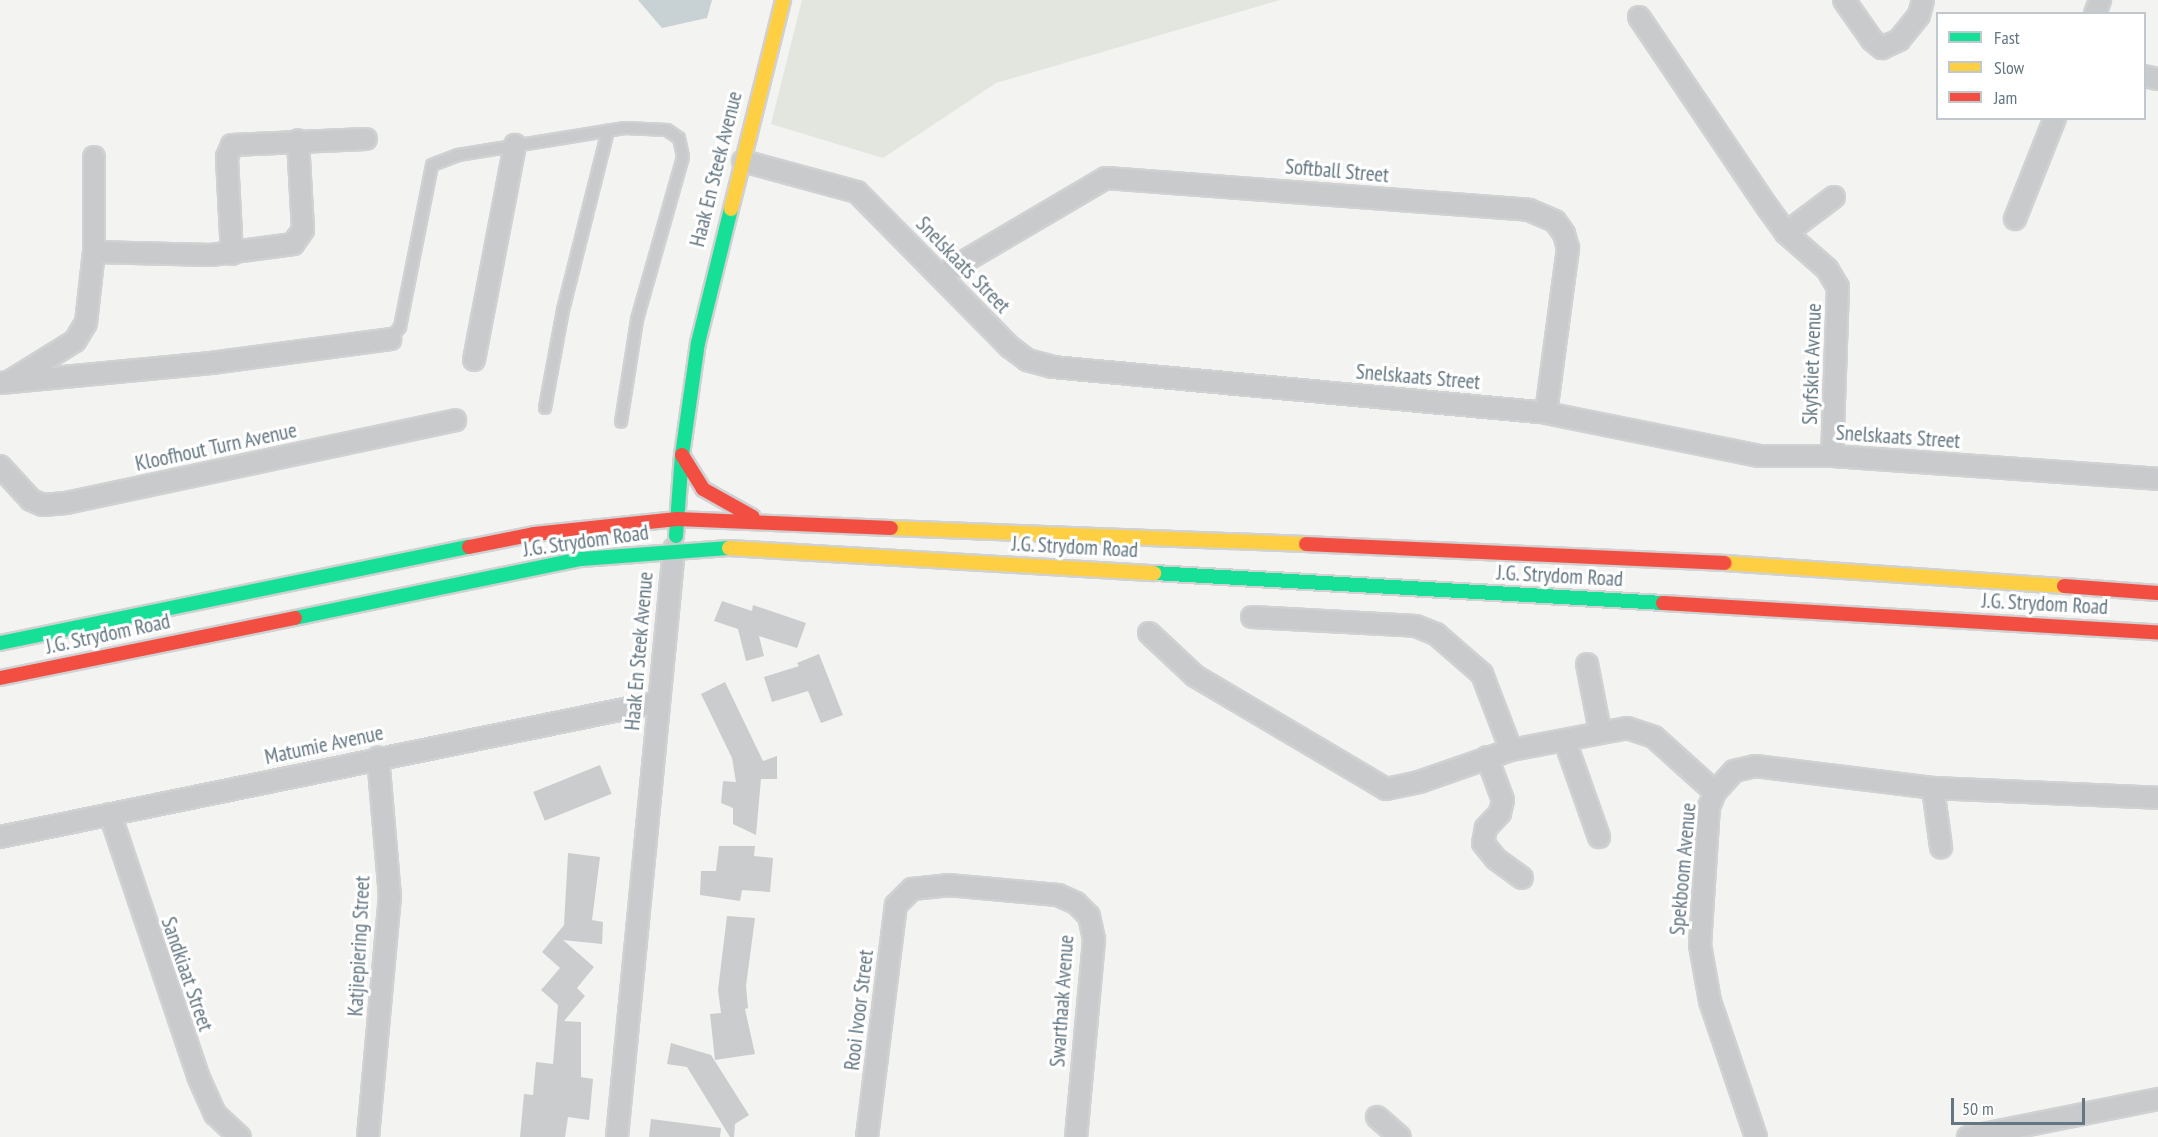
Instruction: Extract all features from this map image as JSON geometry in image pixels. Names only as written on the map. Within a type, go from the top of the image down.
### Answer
[{"type":"street","name":"Haak En Steek Avenue","points":[[617,1137],[682,455],[698,343],[783,0]]},
{"type":"street","points":[[1844,0],[1876,45],[1882,48],[1899,40],[1919,15],[1923,0]]},
{"type":"street","points":[[1639,17],[1786,233],[1834,197]]},
{"type":"street","points":[[2015,219],[2054,120]]},
{"type":"street","points":[[93,252],[232,254],[284,247],[300,238],[303,230],[298,140]]},
{"type":"street","points":[[232,254],[229,149],[241,142],[366,140]]},
{"type":"street","points":[[474,360],[515,146]]},
{"type":"street","points":[[4,383],[75,341],[82,333],[93,252],[94,158]]},
{"type":"street","name":"Snelskaats Street","points":[[743,161],[857,192],[1010,347],[1027,360],[1053,367],[1545,414],[1759,456],[1832,456],[2158,479]]},
{"type":"street","name":"Softball Street","points":[[941,275],[1106,178],[1529,210],[1555,221],[1568,248],[1545,414]]},
{"type":"street","name":"Skyfskiet Avenue","points":[[1786,233],[1831,275],[1839,295],[1832,456]]},
{"type":"street","points":[[4,383],[211,363],[390,339]]},
{"type":"street","name":"Kloofhout Turn Avenue","points":[[0,466],[31,500],[43,505],[66,503],[455,420]]},
{"type":"street","points":[[682,455],[710,495],[767,522]]},
{"type":"street","name":"J.G. Strydom Road","points":[[0,643],[524,536],[677,519],[1657,558],[2158,593]]},
{"type":"street","name":"J.G. Strydom Road","points":[[0,678],[581,559],[674,549],[767,549],[2158,632]]},
{"type":"street","points":[[1252,617],[1416,626],[1436,634],[1482,674],[1511,750]]},
{"type":"street","points":[[1149,633],[1195,676],[1377,786],[1405,787],[1511,750],[1565,741],[1600,731],[1638,729],[1654,737],[1715,792]]},
{"type":"street","points":[[1587,664],[1600,731]]},
{"type":"street","name":"Matumie Avenue","points":[[0,837],[658,702]]},
{"type":"street","points":[[1565,741],[1599,837]]},
{"type":"street","name":"Katjiepiering Street","points":[[368,1137],[390,897],[378,758]]},
{"type":"street","points":[[1487,758],[1503,800],[1500,813],[1486,828],[1483,843],[1496,859],[1522,878]]},
{"type":"street","name":"Spekboom Avenue","points":[[1755,1137],[1703,975],[1699,914],[1709,807],[1715,792],[1734,771],[1755,766],[1934,788],[2158,798]]},
{"type":"street","points":[[1934,788],[1941,847]]},
{"type":"street","name":"Sandkiaat Street","points":[[110,814],[198,1076],[215,1114],[240,1137]]},
{"type":"street","name":"Swarthaak Avenue","points":[[906,893],[921,886],[948,885],[1058,895],[1076,903],[1089,916],[1094,939],[1076,1137]]},
{"type":"street","name":"Rooi Ivoor Street","points":[[867,1137],[896,905],[906,893]]},
{"type":"street","points":[[1968,1137],[2000,1133],[2158,1100]]},
{"type":"street","points":[[1377,1117],[1400,1137]]},
{"type":"lane","points":[[390,339],[400,327],[432,165],[458,155],[641,126],[668,130],[679,138],[683,157],[637,320],[621,422]]},
{"type":"lane","points":[[545,408],[563,310],[608,131]]},
{"type":"shaded area","points":[[638,0],[712,0],[707,18],[662,28]]},
{"type":"shaded area","points":[[802,0],[1280,0],[996,83],[883,158],[771,124]]},
{"type":"building","points":[[722,601],[752,611],[753,605],[806,623],[797,648],[759,636],[764,656],[746,661],[738,629],[714,621]]},
{"type":"building","points":[[819,654],[843,715],[821,723],[808,691],[772,702],[764,677],[799,666],[797,663]]},
{"type":"building","points":[[725,682],[763,761],[777,756],[777,779],[761,779],[756,835],[733,824],[733,808],[721,803],[723,781],[736,782],[732,758],[701,694]]},
{"type":"building","points":[[600,765],[612,794],[545,821],[533,792]]},
{"type":"building","points":[[719,846],[755,846],[754,856],[773,858],[770,892],[742,890],[740,901],[700,895],[701,871],[716,871]]},
{"type":"building","points":[[568,853],[600,857],[592,920],[603,922],[602,944],[563,940],[594,967],[577,988],[585,996],[564,1021],[581,1022],[581,1077],[593,1079],[589,1120],[568,1117],[565,1137],[520,1137],[524,1094],[533,1095],[536,1062],[553,1064],[558,1005],[541,990],[560,968],[542,952],[564,925]]},
{"type":"building","points":[[727,916],[755,918],[746,986],[748,1008],[745,1009],[755,1054],[715,1060],[710,1014],[721,1013],[718,990]]},
{"type":"building","points":[[671,1043],[711,1055],[749,1115],[735,1124],[734,1137],[730,1137],[687,1067],[667,1064]]},
{"type":"building","points":[[651,1119],[721,1128],[720,1137],[649,1137]]},
{"type":"traffic: fast","points":[[676,536],[682,455],[698,343],[731,209]]},
{"type":"traffic: fast","points":[[0,643],[469,547]]},
{"type":"traffic: fast","points":[[295,618],[581,559],[729,548]]},
{"type":"traffic: fast","points":[[1154,573],[1663,603]]},
{"type":"traffic: slow","points":[[731,209],[783,0]]},
{"type":"traffic: slow","points":[[891,528],[1306,544]]},
{"type":"traffic: slow","points":[[729,548],[1154,573]]},
{"type":"traffic: slow","points":[[1725,563],[2064,586]]},
{"type":"traffic: jam","points":[[682,455],[703,489],[753,517]]},
{"type":"traffic: jam","points":[[469,547],[534,534],[677,519],[891,528]]},
{"type":"traffic: jam","points":[[1306,544],[1725,563]]},
{"type":"traffic: jam","points":[[2064,586],[2158,593]]},
{"type":"traffic: jam","points":[[1663,603],[2158,632]]},
{"type":"traffic: jam","points":[[0,678],[295,618]]}]
